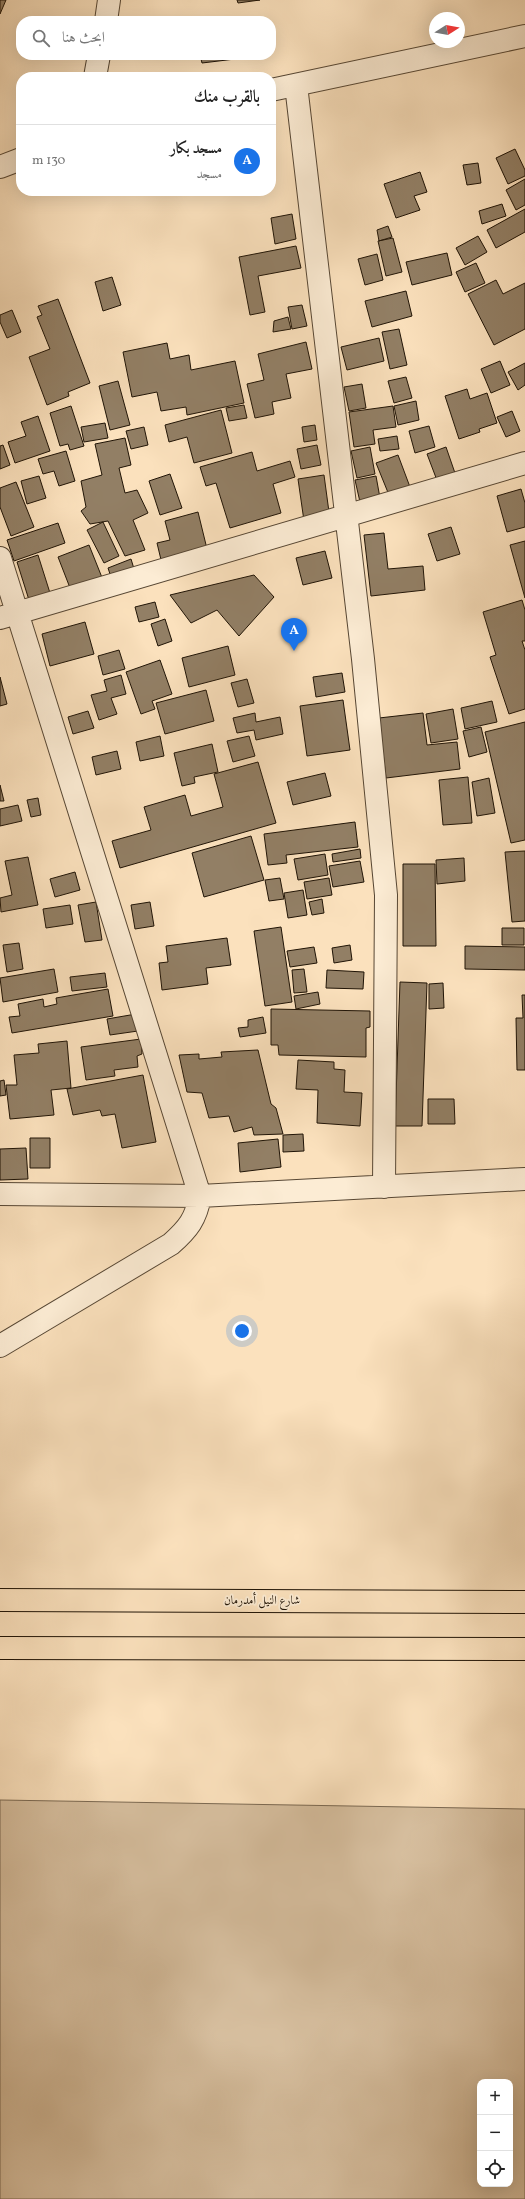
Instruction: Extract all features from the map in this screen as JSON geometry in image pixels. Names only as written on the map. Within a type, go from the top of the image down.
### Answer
[{"type":"main road","name":"شارع النيل أمدرمان","points":[[0,1600],[525,1602]]},
{"type":"main road","points":[[0,1648],[525,1649]]},
{"type":"street","points":[[107,16],[109,0]]},
{"type":"street","points":[[276,89],[525,36]]},
{"type":"street","points":[[97,72],[98,60]]},
{"type":"street","points":[[296,85],[345,517],[363,659],[386,895],[384,1188]]},
{"type":"street","points":[[0,167],[16,161]]},
{"type":"street","points":[[9,616],[345,517],[525,462]]},
{"type":"street","points":[[0,558],[9,616],[200,1196],[197,1215],[184,1233],[171,1244],[0,1346]]},
{"type":"street","points":[[0,1194],[200,1196],[384,1188],[525,1179]]},
{"type":"shaded area","points":[[0,1800],[525,1809],[525,2199],[0,2199]]},
{"type":"building","points":[[0,0],[6,0],[0,14]]},
{"type":"building","points":[[237,0],[260,0],[238,3]]},
{"type":"building","points":[[201,60],[227,60],[202,63]]},
{"type":"building","points":[[515,149],[525,170],[525,176],[508,184],[496,158]]},
{"type":"building","points":[[478,163],[481,183],[467,185],[463,165]]},
{"type":"building","points":[[420,172],[427,192],[414,196],[420,210],[396,218],[384,184]]},
{"type":"building","points":[[525,179],[525,205],[516,210],[506,190]]},
{"type":"building","points":[[502,204],[506,216],[482,224],[479,211]]},
{"type":"building","points":[[525,209],[525,232],[496,248],[487,230]]},
{"type":"building","points":[[292,214],[296,239],[275,244],[271,218]]},
{"type":"building","points":[[388,226],[392,237],[379,241],[377,230]]},
{"type":"building","points":[[478,236],[487,252],[465,265],[456,248]]},
{"type":"building","points":[[393,238],[402,272],[386,276],[378,241]]},
{"type":"building","points":[[296,246],[301,268],[258,276],[265,312],[250,315],[239,257]]},
{"type":"building","points":[[447,253],[452,275],[412,285],[406,262]]},
{"type":"building","points":[[377,254],[383,280],[365,285],[358,259]]},
{"type":"building","points":[[476,263],[485,283],[465,292],[456,272]]},
{"type":"building","points":[[112,277],[121,305],[103,311],[95,282]]},
{"type":"building","points":[[496,280],[503,294],[525,283],[525,329],[494,345],[468,294]]},
{"type":"building","points":[[406,291],[412,316],[372,327],[365,301]]},
{"type":"building","points":[[58,299],[90,383],[68,392],[69,396],[47,405],[29,357],[50,349],[37,317],[42,315],[38,306]]},
{"type":"building","points":[[302,305],[307,326],[292,329],[288,307]]},
{"type":"building","points":[[12,310],[21,332],[7,338],[0,322],[0,315]]},
{"type":"building","points":[[288,317],[291,329],[273,332],[274,321]]},
{"type":"building","points":[[399,329],[407,365],[390,369],[382,332]]},
{"type":"building","points":[[379,338],[384,361],[347,370],[341,347]]},
{"type":"building","points":[[306,342],[312,369],[286,374],[291,398],[272,402],[274,414],[255,418],[247,384],[264,380],[258,354]]},
{"type":"building","points":[[167,343],[170,359],[189,355],[191,370],[235,361],[244,403],[187,415],[186,407],[161,411],[157,392],[132,397],[123,352]]},
{"type":"building","points":[[500,361],[510,385],[491,393],[481,369]]},
{"type":"building","points":[[525,363],[525,385],[518,390],[508,372]]},
{"type":"building","points":[[406,377],[412,398],[394,403],[388,381]]},
{"type":"building","points":[[118,381],[130,425],[110,430],[99,386]]},
{"type":"building","points":[[362,384],[366,408],[349,411],[344,387]]},
{"type":"building","points":[[467,389],[470,399],[487,393],[497,423],[479,429],[480,432],[459,439],[445,396]]},
{"type":"building","points":[[416,401],[419,420],[398,425],[394,406]]},
{"type":"building","points":[[244,405],[247,418],[229,421],[226,408]]},
{"type":"building","points":[[71,406],[84,446],[70,450],[68,444],[60,446],[50,413]]},
{"type":"building","points":[[393,406],[396,427],[373,430],[375,444],[354,447],[349,412]]},
{"type":"building","points":[[221,410],[232,453],[194,463],[187,437],[169,442],[165,425]]},
{"type":"building","points":[[512,411],[520,431],[506,437],[497,417]]},
{"type":"building","points":[[38,416],[50,451],[15,463],[8,442],[26,436],[21,422]]},
{"type":"building","points":[[105,423],[108,438],[84,442],[81,427]]},
{"type":"building","points":[[315,425],[317,440],[304,442],[302,427]]},
{"type":"building","points":[[429,426],[435,447],[415,453],[409,431]]},
{"type":"building","points":[[144,427],[148,445],[131,449],[126,431]]},
{"type":"building","points":[[397,436],[399,449],[380,451],[378,439]]},
{"type":"building","points":[[125,438],[131,465],[119,468],[125,493],[137,490],[148,513],[133,520],[145,550],[125,556],[108,521],[90,524],[81,511],[86,507],[81,481],[102,475],[95,444]]},
{"type":"building","points":[[3,445],[10,465],[0,469],[0,446]]},
{"type":"building","points":[[317,445],[321,465],[301,469],[297,449]]},
{"type":"building","points":[[370,447],[375,474],[357,478],[351,451]]},
{"type":"building","points":[[446,447],[456,476],[438,483],[427,454]]},
{"type":"building","points":[[66,451],[75,481],[59,486],[54,471],[43,474],[38,459]]},
{"type":"building","points":[[252,452],[257,471],[290,461],[295,477],[273,484],[281,513],[230,528],[216,483],[206,486],[200,467]]},
{"type":"building","points":[[398,455],[410,487],[389,495],[376,463]]},
{"type":"building","points":[[170,474],[182,508],[160,515],[149,481]]},
{"type":"building","points":[[324,475],[329,512],[304,521],[298,479]]},
{"type":"building","points":[[39,476],[46,498],[27,504],[21,481]]},
{"type":"building","points":[[376,476],[380,498],[360,502],[355,480]]},
{"type":"building","points":[[16,482],[34,527],[11,536],[0,507],[0,488]]},
{"type":"building","points":[[521,489],[525,503],[525,527],[507,532],[497,496]]},
{"type":"building","points":[[198,512],[208,553],[162,564],[157,543],[170,540],[165,521]]},
{"type":"building","points":[[103,522],[119,556],[104,563],[87,530]]},
{"type":"building","points":[[58,523],[65,543],[14,561],[7,540]]},
{"type":"building","points":[[451,527],[460,554],[437,561],[428,534]]},
{"type":"building","points":[[384,533],[388,569],[423,566],[425,590],[371,596],[364,535]]},
{"type":"building","points":[[525,541],[525,598],[510,545]]},
{"type":"building","points":[[89,545],[103,580],[72,593],[58,557]]},
{"type":"building","points":[[325,551],[332,578],[303,585],[296,558]]},
{"type":"building","points":[[38,555],[50,593],[29,600],[17,562]]},
{"type":"building","points":[[131,559],[135,572],[112,580],[108,568]]},
{"type":"building","points":[[254,575],[274,597],[239,636],[217,610],[191,623],[170,595]]},
{"type":"building","points":[[522,600],[525,610],[525,641],[522,641],[525,650],[525,709],[509,714],[490,657],[496,655],[483,612]]},
{"type":"building","points":[[155,602],[159,617],[139,622],[135,607]]},
{"type":"building","points":[[165,619],[172,641],[158,646],[151,624]]},
{"type":"building","points":[[85,622],[94,654],[50,666],[42,634]]},
{"type":"building","points":[[228,646],[235,675],[189,687],[182,658]]},
{"type":"building","points":[[119,650],[125,669],[103,675],[98,656]]},
{"type":"building","points":[[160,660],[172,694],[152,701],[155,709],[141,714],[126,672]]},
{"type":"building","points":[[342,673],[345,692],[316,697],[313,677]]},
{"type":"building","points":[[121,675],[126,694],[111,698],[117,714],[99,720],[91,695],[107,691],[104,680]]},
{"type":"building","points":[[0,677],[7,704],[0,706]]},
{"type":"building","points":[[247,679],[254,703],[238,707],[231,683]]},
{"type":"building","points":[[206,690],[214,721],[165,734],[156,703]]},
{"type":"building","points":[[343,700],[350,750],[307,756],[300,706]]},
{"type":"building","points":[[492,701],[497,722],[465,729],[461,708]]},
{"type":"building","points":[[453,709],[458,739],[431,743],[426,714]]},
{"type":"building","points":[[88,711],[94,728],[73,734],[68,717]]},
{"type":"building","points":[[255,713],[256,722],[280,717],[283,734],[256,740],[254,730],[237,733],[233,718]]},
{"type":"building","points":[[423,713],[427,745],[457,742],[460,769],[386,778],[379,718]]},
{"type":"building","points":[[525,722],[525,840],[511,843],[485,732]]},
{"type":"building","points":[[481,727],[487,752],[469,757],[463,731]]},
{"type":"building","points":[[160,736],[164,756],[140,761],[136,742]]},
{"type":"building","points":[[249,736],[255,756],[233,762],[227,741]]},
{"type":"building","points":[[212,744],[218,772],[194,777],[195,783],[182,786],[174,753]]},
{"type":"building","points":[[117,751],[121,769],[96,775],[92,757]]},
{"type":"building","points":[[258,762],[276,823],[120,868],[112,841],[151,830],[144,807],[185,795],[191,816],[223,807],[214,774]]},
{"type":"building","points":[[325,773],[331,796],[293,805],[287,782]]},
{"type":"building","points":[[468,777],[472,823],[443,825],[439,780]]},
{"type":"building","points":[[489,778],[495,813],[477,816],[472,782]]},
{"type":"building","points":[[0,785],[4,801],[0,801]]},
{"type":"building","points":[[38,798],[41,815],[31,817],[27,800]]},
{"type":"building","points":[[18,805],[22,821],[0,826],[0,809]]},
{"type":"building","points":[[355,822],[358,847],[286,855],[287,863],[268,865],[264,834]]},
{"type":"building","points":[[251,836],[264,880],[204,897],[192,853]]},
{"type":"building","points":[[360,849],[361,858],[333,862],[332,854]]},
{"type":"building","points":[[525,851],[525,921],[512,922],[505,852]]},
{"type":"building","points":[[325,854],[328,875],[298,880],[294,859]]},
{"type":"building","points":[[28,857],[38,905],[1,912],[0,898],[12,895],[5,861]]},
{"type":"building","points":[[464,858],[465,881],[437,884],[436,860]]},
{"type":"building","points":[[360,861],[364,882],[333,887],[329,866]]},
{"type":"building","points":[[403,864],[435,864],[436,946],[403,946]]},
{"type":"building","points":[[75,872],[80,890],[55,897],[50,879]]},
{"type":"building","points":[[280,878],[284,899],[269,901],[265,880]]},
{"type":"building","points":[[329,878],[332,895],[307,899],[304,882]]},
{"type":"building","points":[[303,890],[307,915],[288,918],[284,893]]},
{"type":"building","points":[[322,899],[324,913],[312,915],[309,902]]},
{"type":"building","points":[[96,902],[102,940],[85,942],[78,905]]},
{"type":"building","points":[[150,902],[154,926],[135,929],[131,905]]},
{"type":"building","points":[[70,905],[73,924],[46,928],[43,909]]},
{"type":"building","points":[[281,927],[292,1002],[265,1006],[254,931]]},
{"type":"building","points":[[502,928],[524,928],[524,945],[502,945]]},
{"type":"building","points":[[227,938],[231,965],[206,968],[208,984],[162,990],[159,963],[168,962],[166,946]]},
{"type":"building","points":[[19,943],[23,969],[7,972],[3,945]]},
{"type":"building","points":[[350,945],[352,960],[334,963],[332,948]]},
{"type":"building","points":[[465,946],[525,947],[525,970],[465,969]]},
{"type":"building","points":[[314,947],[317,963],[290,967],[287,951]]},
{"type":"building","points":[[54,969],[58,992],[3,1002],[0,978]]},
{"type":"building","points":[[304,969],[307,992],[294,993],[292,970]]},
{"type":"building","points":[[327,970],[364,972],[363,989],[326,988]]},
{"type":"building","points":[[105,973],[107,987],[72,991],[70,977]]},
{"type":"building","points":[[400,982],[427,983],[422,1126],[395,1126]]},
{"type":"building","points":[[443,983],[444,1008],[429,1009],[429,984]]},
{"type":"building","points":[[108,989],[113,1016],[12,1033],[9,1017],[20,1016],[18,1004],[43,999],[44,1007],[57,1004],[56,998]]},
{"type":"building","points":[[318,992],[320,1004],[296,1009],[294,996]]},
{"type":"building","points":[[522,995],[525,995],[525,1070],[517,1070],[516,1018],[523,1018]]},
{"type":"building","points":[[271,1009],[370,1011],[370,1027],[366,1028],[366,1057],[279,1055],[278,1045],[271,1045]]},
{"type":"building","points":[[136,1014],[138,1031],[110,1035],[107,1019]]},
{"type":"building","points":[[263,1017],[266,1033],[240,1037],[238,1028],[248,1027],[248,1020]]},
{"type":"building","points":[[141,1039],[142,1054],[137,1056],[138,1067],[114,1070],[115,1076],[86,1080],[81,1047]]},
{"type":"building","points":[[67,1041],[71,1088],[51,1090],[54,1115],[10,1119],[6,1085],[17,1085],[14,1055],[39,1053],[38,1044]]},
{"type":"building","points":[[258,1050],[271,1104],[276,1108],[283,1134],[254,1135],[252,1127],[234,1132],[229,1116],[209,1118],[202,1093],[187,1092],[179,1055],[199,1054],[199,1059],[222,1057],[221,1052]]},
{"type":"building","points":[[298,1060],[334,1062],[334,1069],[345,1070],[344,1092],[362,1093],[360,1126],[317,1123],[318,1090],[296,1089]]},
{"type":"building","points":[[143,1075],[156,1142],[122,1148],[115,1114],[102,1116],[100,1110],[73,1115],[67,1089]]},
{"type":"building","points":[[4,1080],[6,1095],[0,1096],[0,1081]]},
{"type":"building","points":[[428,1099],[454,1099],[455,1124],[428,1124]]},
{"type":"building","points":[[303,1134],[304,1151],[283,1152],[283,1135]]},
{"type":"building","points":[[30,1138],[50,1138],[50,1168],[30,1168]]},
{"type":"building","points":[[278,1139],[281,1167],[240,1172],[238,1143]]},
{"type":"building","points":[[26,1148],[28,1179],[0,1180],[0,1149]]},
{"type":"place","name":"مسجد بكار","points":[[294,651]]}]
